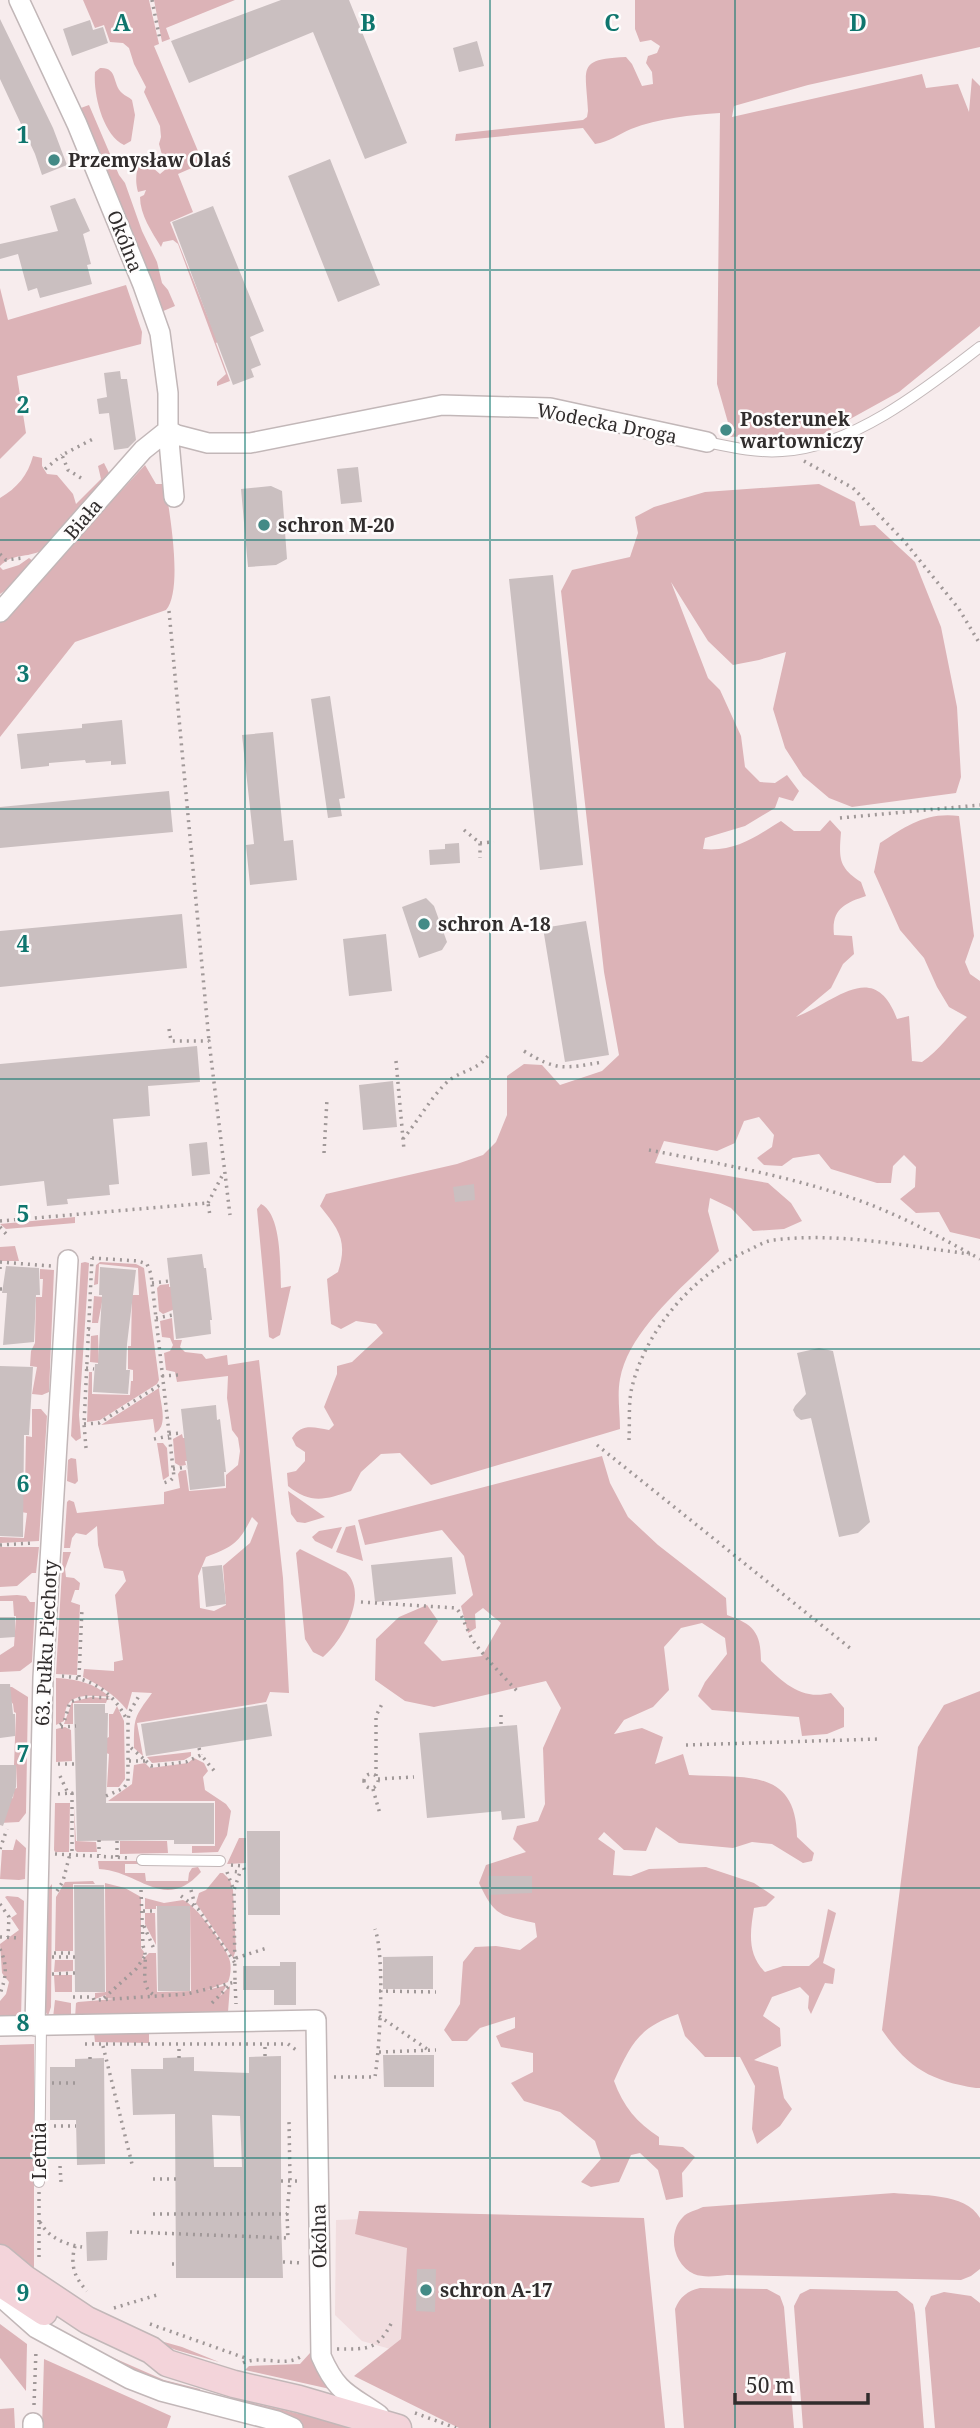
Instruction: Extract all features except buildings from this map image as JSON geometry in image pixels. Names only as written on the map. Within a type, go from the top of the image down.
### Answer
[{"type":"main road","points":[[0,2259],[87,2320],[151,2350],[167,2363]]},
{"type":"main road","points":[[0,2283],[76,2332],[146,2362],[167,2363],[234,2384],[299,2399],[392,2426]]},
{"type":"street","name":"Okólna","points":[[19,0],[77,124],[160,333],[168,393],[173,497]]},
{"type":"street","name":"Wodecka Droga","points":[[168,430],[208,443],[250,443],[442,405],[550,408],[707,442]]},
{"type":"street","name":"Biała","points":[[0,612],[143,450],[168,430]]},
{"type":"street","name":"63. Pułku Piechoty","points":[[38,2026],[43,1678],[67,1264]]},
{"type":"street","name":"Okólna","points":[[38,2026],[316,2020],[313,2350],[321,2356],[338,2387],[392,2426]]},
{"type":"street","points":[[0,2026],[38,2026]]},
{"type":"street","points":[[0,2296],[36,2328],[130,2379],[161,2391],[270,2418],[293,2428]]},
{"type":"lane","name":"Wodecka Droga","points":[[707,442],[783,452],[842,438],[880,417],[980,347]]},
{"type":"lane","points":[[142,1860],[220,1861]]},
{"type":"lane","name":"Letnia","points":[[38,2026],[39,2182]]},
{"type":"path","points":[[152,0],[160,40]]},
{"type":"path","points":[[45,469],[62,455],[93,439]]},
{"type":"path","points":[[783,452],[817,467],[853,488],[928,570],[959,609],[980,644]]},
{"type":"path","points":[[62,455],[68,470],[81,478]]},
{"type":"path","points":[[169,611],[209,1041],[230,1215]]},
{"type":"path","points":[[840,818],[980,805]]},
{"type":"path","points":[[464,830],[480,843],[494,842]]},
{"type":"path","points":[[480,843],[480,858]]},
{"type":"path","points":[[169,1030],[171,1041],[209,1041]]},
{"type":"path","points":[[524,1051],[544,1063],[560,1067],[603,1062]]},
{"type":"path","points":[[403,1139],[444,1085],[453,1077],[483,1064],[489,1053]]},
{"type":"path","points":[[396,1061],[404,1150]]},
{"type":"path","points":[[324,1153],[327,1099]]},
{"type":"path","points":[[649,1150],[736,1167],[849,1197],[927,1229],[980,1259]]},
{"type":"path","points":[[210,1216],[208,1203],[225,1171]]},
{"type":"path","points":[[0,1221],[208,1203]]},
{"type":"path","points":[[0,1227],[7,1235]]},
{"type":"path","points":[[629,1440],[632,1388],[648,1347],[669,1314],[698,1284],[734,1256],[770,1240],[821,1237],[970,1254]]},
{"type":"path","points":[[86,1448],[83,1424],[92,1258],[143,1262],[150,1270],[152,1283],[173,1469],[173,1479],[160,1484]]},
{"type":"path","points":[[0,1269],[0,1262],[67,1264]]},
{"type":"path","points":[[152,1283],[169,1281]]},
{"type":"path","points":[[91,1291],[99,1291]]},
{"type":"path","points":[[156,1318],[173,1315]]},
{"type":"path","points":[[88,1329],[95,1329]]},
{"type":"path","points":[[86,1368],[94,1368]]},
{"type":"path","points":[[162,1376],[178,1375]]},
{"type":"path","points":[[83,1424],[99,1423],[163,1382]]},
{"type":"path","points":[[153,1439],[183,1433]]},
{"type":"path","points":[[597,1445],[850,1648]]},
{"type":"path","points":[[173,1469],[187,1467]]},
{"type":"path","points":[[0,1545],[41,1543]]},
{"type":"path","points":[[361,1602],[456,1608],[473,1641],[518,1692]]},
{"type":"path","points":[[79,1677],[82,1608]]},
{"type":"path","points":[[43,1678],[54,1675],[79,1677],[104,1689],[128,1721]]},
{"type":"path","points":[[106,1796],[124,1788],[128,1781],[129,1713],[140,1694]]},
{"type":"path","points":[[58,1727],[64,1722],[71,1702],[84,1697],[113,1698]]},
{"type":"path","points":[[373,1788],[376,1786],[377,1777],[376,1716],[383,1702]]},
{"type":"path","points":[[501,1715],[501,1727]]},
{"type":"path","points":[[53,1727],[76,1726]]},
{"type":"path","points":[[686,1745],[879,1739]]},
{"type":"path","points":[[128,1745],[151,1766],[186,1762],[201,1755]]},
{"type":"path","points":[[199,1748],[201,1755],[216,1773]]},
{"type":"path","points":[[129,1761],[146,1761]]},
{"type":"path","points":[[73,1794],[67,1791],[53,1764],[76,1764]]},
{"type":"path","points":[[373,1788],[366,1786],[364,1779],[369,1773],[377,1777],[414,1777]]},
{"type":"path","points":[[373,1788],[380,1814]]},
{"type":"path","points":[[51,1794],[73,1794]]},
{"type":"path","points":[[54,1897],[64,1881],[71,1854],[73,1794]]},
{"type":"path","points":[[0,1849],[6,1829]]},
{"type":"path","points":[[99,1840],[99,1855]]},
{"type":"path","points":[[117,1840],[117,1857]]},
{"type":"path","points":[[50,1854],[99,1855],[142,1860]]},
{"type":"path","points":[[73,1997],[93,1997],[94,2000],[199,1992],[235,1982],[234,1890],[227,1870],[247,1872]]},
{"type":"path","points":[[234,1890],[240,1872]]},
{"type":"path","points":[[141,1890],[147,1954],[146,1986],[154,1995]]},
{"type":"path","points":[[191,1890],[198,1909],[236,1965]]},
{"type":"path","points":[[181,1896],[198,1909]]},
{"type":"path","points":[[0,1904],[9,1917],[8,1937]]},
{"type":"path","points":[[143,1911],[157,1911]]},
{"type":"path","points":[[143,1924],[156,1949],[145,1949]]},
{"type":"path","points":[[316,2078],[375,2077],[379,2052],[380,1991],[378,1938],[375,1928]]},
{"type":"path","points":[[0,1937],[27,1938]]},
{"type":"path","points":[[236,1958],[267,1948]]},
{"type":"path","points":[[0,1949],[7,1973],[0,1994]]},
{"type":"path","points":[[103,1999],[136,1969],[147,1954]]},
{"type":"path","points":[[52,1955],[75,1955]]},
{"type":"path","points":[[52,1974],[75,1973]]},
{"type":"path","points":[[380,1991],[436,1992]]},
{"type":"path","points":[[379,2016],[429,2051]]},
{"type":"path","points":[[78,2044],[288,2044],[295,2047],[303,2060]]},
{"type":"path","points":[[265,2044],[265,2056]]},
{"type":"path","points":[[179,2045],[179,2058]]},
{"type":"path","points":[[103,2046],[132,2164]]},
{"type":"path","points":[[379,2052],[436,2050]]},
{"type":"path","points":[[40,2084],[75,2083]]},
{"type":"path","points":[[130,2232],[288,2238],[289,2121]]},
{"type":"path","points":[[39,2126],[76,2126]]},
{"type":"path","points":[[60,2166],[61,2182]]},
{"type":"path","points":[[153,2179],[176,2179]]},
{"type":"path","points":[[281,2181],[306,2182]]},
{"type":"path","name":"Letnia","points":[[39,2182],[40,2267]]},
{"type":"path","points":[[153,2214],[287,2214]]},
{"type":"path","points":[[39,2219],[45,2229],[56,2238],[82,2247]]},
{"type":"path","points":[[75,2246],[72,2259],[75,2276],[85,2291],[94,2297]]},
{"type":"path","points":[[283,2262],[307,2263]]},
{"type":"path","points":[[124,2313],[113,2308],[158,2295]]},
{"type":"path","points":[[148,2322],[250,2360],[290,2361],[313,2350],[371,2347],[383,2340],[393,2322]]},
{"type":"path","points":[[33,2425],[36,2344]]},
{"type":"path","points":[[234,2384],[239,2365],[250,2360]]},
{"type":"shaded area","points":[[83,0],[149,0],[159,44],[154,46],[203,163],[178,174],[193,212],[170,222],[218,342],[216,343],[230,381],[217,386],[217,382],[226,374],[178,244],[173,240],[163,242],[161,247],[142,210],[140,197],[146,190],[138,192],[137,188],[139,163],[144,168],[153,168],[160,174],[166,169],[159,144],[160,126],[144,92],[146,87],[129,48],[123,43],[110,42],[104,25],[95,28]]},
{"type":"shaded area","points":[[154,0],[235,0],[166,28],[170,39],[162,42]]},
{"type":"shaded area","points":[[635,0],[980,0],[980,47],[808,85],[734,106],[732,117],[922,74],[926,88],[958,84],[969,112],[972,78],[980,86],[980,326],[899,392],[823,434],[727,437],[729,426],[717,384],[720,113],[652,122],[595,144],[583,128],[455,141],[456,134],[583,120],[588,111],[586,76],[591,64],[599,60],[626,57],[642,86],[653,84],[652,72],[646,63],[648,56],[657,53],[660,46],[651,40],[640,42],[635,29]]},
{"type":"shaded area","points":[[100,68],[110,70],[119,89],[132,100],[135,115],[131,141],[124,145],[110,132],[101,113],[95,81],[95,72]]},
{"type":"shaded area","points":[[89,105],[125,183],[142,231],[157,262],[162,283],[175,306],[161,312],[78,109]]},
{"type":"shaded area","points":[[126,285],[142,332],[141,344],[17,376],[26,433],[0,459],[0,288],[8,320]]},
{"type":"shaded area","points":[[33,456],[42,458],[42,466],[47,474],[57,475],[73,494],[76,504],[101,479],[98,466],[104,463],[109,473],[107,481],[43,550],[15,557],[0,566],[0,498],[21,480]]},
{"type":"shaded area","points":[[145,465],[156,484],[162,484],[166,490],[170,517],[175,570],[171,600],[166,610],[75,642],[0,737],[0,622]]},
{"type":"shaded area","points":[[819,484],[855,502],[860,526],[875,525],[915,562],[941,627],[957,707],[961,777],[956,793],[852,807],[829,798],[803,776],[785,748],[773,709],[786,652],[733,665],[708,641],[671,582],[708,678],[720,690],[741,736],[745,767],[760,782],[775,783],[787,775],[799,791],[793,801],[779,797],[775,808],[745,826],[705,838],[703,849],[735,846],[781,821],[794,831],[820,831],[830,820],[841,832],[840,855],[844,866],[861,882],[866,896],[841,908],[835,919],[834,935],[852,936],[854,954],[843,964],[831,988],[796,1017],[853,990],[865,988],[877,991],[888,1001],[897,1019],[909,1016],[912,1061],[922,1062],[967,1017],[949,1007],[924,958],[900,930],[874,872],[880,843],[926,818],[959,816],[974,936],[965,962],[970,974],[980,981],[980,1239],[950,1232],[939,1212],[916,1213],[900,1199],[915,1187],[916,1167],[904,1155],[893,1166],[891,1183],[877,1183],[831,1169],[819,1154],[793,1158],[782,1166],[764,1165],[757,1158],[772,1147],[774,1135],[759,1117],[744,1121],[735,1143],[717,1151],[664,1141],[655,1163],[768,1183],[791,1203],[802,1221],[784,1229],[753,1231],[731,1208],[710,1198],[708,1211],[719,1251],[660,1309],[634,1343],[620,1379],[620,1429],[431,1485],[400,1453],[381,1454],[361,1472],[351,1491],[318,1499],[303,1496],[288,1486],[287,1473],[296,1471],[305,1461],[305,1452],[296,1446],[292,1438],[304,1428],[329,1430],[334,1425],[324,1407],[337,1374],[337,1366],[352,1362],[383,1333],[376,1324],[356,1321],[341,1329],[331,1324],[327,1279],[338,1272],[342,1244],[337,1229],[320,1206],[326,1194],[457,1164],[483,1155],[496,1142],[507,1115],[507,1076],[524,1064],[542,1065],[560,1085],[602,1071],[619,1055],[604,972],[561,591],[572,570],[630,557],[638,533],[635,517],[654,507],[705,492]]},
{"type":"shaded area","points":[[29,558],[33,561],[7,593],[6,590],[0,594],[0,567],[3,570],[19,565]]},
{"type":"shaded area","points":[[261,1204],[268,1210],[276,1230],[281,1288],[291,1286],[280,1335],[273,1339],[269,1337],[257,1209]]},
{"type":"shaded area","points":[[75,1217],[75,1223],[6,1229],[0,1224]]},
{"type":"shaded area","points":[[15,1246],[19,1261],[0,1261],[0,1247]]},
{"type":"shaded area","points":[[100,1262],[136,1264],[144,1268],[159,1380],[157,1384],[100,1420],[87,1422],[89,1372],[92,1372],[92,1394],[130,1395],[133,1381],[133,1370],[128,1369],[128,1346],[131,1346],[132,1295],[139,1295],[138,1268],[99,1264],[98,1284],[94,1285],[96,1265]]},
{"type":"shaded area","points":[[81,1263],[89,1263],[79,1415],[81,1438],[76,1441],[71,1436]]},
{"type":"shaded area","points":[[40,1269],[54,1270],[49,1392],[42,1395],[32,1394],[37,1367],[30,1366],[31,1351],[35,1343],[36,1297],[42,1297],[43,1279],[40,1279]]},
{"type":"shaded area","points":[[169,1284],[169,1287],[173,1286],[175,1309],[163,1314],[159,1311],[157,1288]]},
{"type":"shaded area","points":[[94,1296],[103,1297],[98,1323],[92,1323]]},
{"type":"shaded area","points":[[172,1318],[174,1340],[182,1340],[180,1347],[185,1352],[202,1354],[206,1359],[227,1355],[228,1365],[259,1360],[283,1578],[289,1693],[270,1692],[266,1702],[137,1723],[143,1756],[134,1748],[135,1723],[138,1713],[152,1693],[132,1692],[127,1710],[107,1691],[83,1677],[84,1669],[114,1671],[114,1662],[123,1660],[115,1595],[126,1581],[123,1571],[104,1568],[98,1545],[97,1526],[86,1535],[76,1533],[70,1548],[64,1548],[69,1500],[74,1502],[77,1513],[164,1504],[164,1492],[180,1488],[180,1471],[186,1470],[189,1491],[226,1488],[226,1475],[238,1465],[240,1451],[238,1438],[232,1430],[227,1398],[228,1376],[177,1382],[175,1372],[166,1370],[164,1353],[170,1351],[173,1345],[170,1338],[162,1337],[160,1321]],"holes":[[[252,1517],[258,1523],[250,1543],[223,1566],[226,1605],[214,1611],[200,1608],[198,1576],[206,1557],[234,1543]]]},
{"type":"shaded area","points":[[98,1335],[99,1363],[90,1362],[91,1336]]},
{"type":"shaded area","points":[[159,1388],[163,1419],[162,1425],[155,1433],[153,1419],[101,1425]]},
{"type":"shaded area","points":[[32,1409],[41,1409],[47,1416],[39,1541],[0,1543],[0,1537],[24,1538],[27,1513],[21,1512],[22,1488],[25,1488],[26,1436],[32,1437]]},
{"type":"shaded area","points":[[182,1434],[183,1438],[187,1438],[190,1461],[185,1461],[186,1465],[180,1466],[175,1463],[173,1439]]},
{"type":"shaded area","points":[[157,1443],[163,1443],[167,1448],[169,1476],[163,1480]]},
{"type":"shaded area","points":[[602,1456],[610,1483],[628,1517],[658,1545],[726,1598],[727,1615],[754,1630],[761,1661],[792,1688],[810,1694],[831,1693],[844,1708],[844,1727],[827,1734],[802,1736],[799,1717],[712,1710],[698,1696],[705,1682],[727,1654],[725,1638],[702,1623],[681,1628],[664,1647],[669,1690],[653,1707],[624,1720],[614,1734],[642,1728],[663,1737],[655,1764],[683,1754],[689,1775],[747,1778],[777,1787],[787,1798],[794,1814],[797,1837],[814,1853],[812,1861],[803,1863],[772,1844],[752,1842],[733,1848],[679,1843],[656,1827],[646,1851],[624,1850],[604,1832],[598,1839],[615,1851],[613,1875],[631,1876],[649,1869],[706,1867],[754,1883],[775,1897],[766,1906],[754,1908],[751,1942],[755,1958],[765,1972],[783,1966],[809,1966],[819,1957],[828,1909],[836,1913],[823,1963],[835,1969],[833,1984],[825,1983],[811,2014],[808,2008],[809,1996],[800,1987],[772,1997],[763,2016],[780,2028],[781,2046],[754,2060],[778,2067],[784,2098],[792,2109],[780,2126],[757,2144],[752,2129],[755,2086],[740,2057],[705,2057],[685,2036],[678,2014],[654,2025],[631,2047],[614,2081],[626,2106],[637,2120],[659,2137],[659,2145],[683,2147],[695,2157],[682,2173],[683,2197],[666,2200],[658,2170],[640,2153],[631,2155],[619,2182],[591,2187],[581,2182],[601,2159],[595,2141],[560,2112],[524,2101],[511,2083],[533,2072],[533,2053],[501,2047],[496,2036],[515,2028],[515,2017],[480,2028],[467,2041],[452,2041],[444,2030],[460,2004],[463,1962],[475,1947],[496,1946],[520,1950],[537,1937],[535,1923],[500,1913],[479,1883],[486,1865],[526,1852],[513,1839],[517,1826],[538,1821],[545,1804],[543,1748],[561,1708],[546,1681],[434,1707],[405,1701],[375,1680],[376,1639],[399,1617],[427,1605],[438,1621],[424,1643],[442,1661],[482,1656],[501,1623],[483,1608],[475,1614],[476,1628],[468,1633],[461,1606],[473,1595],[464,1556],[442,1530],[365,1545],[358,1520]]},
{"type":"shaded area","points":[[76,1459],[78,1481],[75,1484],[67,1481],[68,1460]]},
{"type":"shaded area","points":[[288,1491],[325,1517],[305,1523],[297,1522],[291,1514]]},
{"type":"shaded area","points":[[355,1525],[363,1561],[336,1552],[346,1527]]},
{"type":"shaded area","points":[[342,1527],[332,1549],[312,1537],[319,1531]]},
{"type":"shaded area","points":[[0,1547],[39,1547],[36,1573],[32,1573],[17,1586],[0,1587]]},
{"type":"shaded area","points":[[300,1549],[346,1572],[355,1593],[351,1617],[345,1629],[323,1657],[313,1652],[305,1639],[296,1553]]},
{"type":"shaded area","points":[[63,1552],[71,1552],[65,1569],[66,1577],[74,1578],[80,1583],[71,1602],[80,1605],[77,1675],[56,1674]]},
{"type":"shaded area","points":[[0,1596],[26,1596],[30,1602],[35,1602],[32,1662],[20,1671],[0,1672],[0,1655],[14,1646],[16,1616],[13,1601],[0,1601]]},
{"type":"shaded area","points":[[56,1678],[85,1683],[110,1697],[88,1696],[72,1700],[67,1707],[64,1721],[56,1725]]},
{"type":"shaded area","points":[[0,1687],[12,1687],[28,1697],[26,1813],[19,1822],[0,1823],[0,1803],[13,1798],[14,1789],[17,1788],[14,1765],[16,1713],[13,1704]]},
{"type":"shaded area","points":[[980,1691],[980,2088],[976,2088],[933,2077],[922,2071],[901,2054],[882,2030],[918,1747],[944,1705]]},
{"type":"shaded area","points":[[91,1697],[112,1699],[106,1703],[73,1703],[73,1724],[64,1724],[72,1702]]},
{"type":"shaded area","points":[[117,1706],[124,1721],[125,1779],[119,1787],[107,1787],[109,1714],[113,1714]]},
{"type":"shaded area","points":[[65,1727],[71,1730],[72,1761],[56,1762],[56,1729]]},
{"type":"shaded area","points":[[191,1752],[191,1756],[184,1760],[152,1763],[147,1757]]},
{"type":"shaded area","points":[[194,1758],[204,1763],[208,1771],[203,1777],[205,1790],[226,1804],[231,1811],[227,1835],[218,1852],[192,1853],[192,1846],[215,1846],[215,1801],[108,1801],[132,1784],[134,1765],[145,1763],[150,1768],[188,1763]]},
{"type":"shaded area","points":[[55,1803],[70,1803],[69,1852],[54,1850]]},
{"type":"shaded area","points":[[74,1806],[76,1841],[96,1842],[97,1852],[75,1850]]},
{"type":"shaded area","points":[[239,1838],[246,1838],[246,1863],[227,1864]]},
{"type":"shaded area","points":[[16,1839],[26,1848],[25,1879],[0,1879],[2,1850],[13,1850]]},
{"type":"shaded area","points":[[120,1841],[167,1841],[168,1853],[120,1854]]},
{"type":"shaded area","points":[[98,1861],[138,1861],[138,1864],[125,1864],[125,1873],[145,1873],[146,1881],[188,1881],[192,1868],[198,1867],[201,1872],[188,1884],[163,1890],[114,1871],[99,1869]]},
{"type":"shaded area","points":[[220,1873],[230,1880],[233,1890],[236,1950],[233,1958],[196,1903],[199,1893],[206,1890]]},
{"type":"shaded area","points":[[93,1881],[95,1884],[73,1884],[73,1951],[55,1951],[56,1897],[65,1882]]},
{"type":"shaded area","points":[[105,1883],[125,1888],[141,1897],[141,1948],[144,1952],[142,1960],[149,1953],[156,1953],[157,1992],[191,1991],[190,1906],[156,1906],[156,1909],[145,1909],[145,1898],[164,1903],[183,1900],[202,1916],[229,1959],[231,1969],[228,1982],[207,1990],[227,1985],[220,1996],[230,1986],[228,2012],[75,2018],[78,2002],[114,1999],[104,1998],[106,1995],[95,1999],[95,1993],[106,1992]]},
{"type":"shaded area","points":[[52,1884],[51,2007],[48,2016],[44,2009],[48,1889]]},
{"type":"shaded area","points":[[5,1897],[18,1897],[24,1901],[21,2017],[0,2019],[0,2001],[6,1994],[9,1982],[2,1973],[0,1944],[19,1930],[11,1918],[17,1914]]},
{"type":"shaded area","points":[[145,1913],[155,1913],[156,1945],[145,1924]]},
{"type":"shaded area","points":[[55,1960],[73,1960],[73,1971],[54,1972]]},
{"type":"shaded area","points":[[54,1975],[72,1975],[72,1992],[55,1992]]},
{"type":"shaded area","points":[[55,2000],[71,2003],[71,2018],[53,2018]]},
{"type":"shaded area","points":[[149,2032],[149,2043],[95,2042],[94,2033]]},
{"type":"shaded area","points":[[34,2044],[34,2276],[0,2251],[0,2045]]},
{"type":"shaded area","points":[[894,2193],[953,2199],[973,2210],[980,2218],[980,2269],[961,2280],[706,2276],[687,2270],[677,2256],[674,2240],[678,2224],[687,2214],[703,2207]]},
{"type":"shaded area","points":[[359,2211],[644,2218],[665,2428],[459,2428],[354,2376],[401,2339],[407,2248],[355,2234]]},
{"type":"shaded area","points":[[487,2214],[426,2359],[362,2341],[335,2315],[336,2220]]},
{"type":"shaded area","points":[[700,2288],[767,2289],[780,2296],[784,2307],[794,2428],[684,2428],[675,2309],[684,2295]]},
{"type":"shaded area","points":[[810,2289],[897,2291],[913,2304],[924,2428],[803,2428],[794,2306],[800,2294]]},
{"type":"shaded area","points":[[944,2292],[971,2296],[980,2303],[980,2428],[935,2428],[925,2308],[931,2296]]},
{"type":"shaded area","points":[[65,2297],[157,2340],[219,2362],[176,2350],[121,2328]]},
{"type":"shaded area","points":[[0,2324],[27,2344],[26,2391],[0,2358]]},
{"type":"shaded area","points":[[313,2340],[330,2389],[245,2370],[249,2366],[300,2364],[310,2353]]},
{"type":"shaded area","points":[[91,2348],[164,2380],[200,2389],[199,2395],[159,2385]]},
{"type":"shaded area","points":[[44,2359],[171,2416],[167,2428],[42,2428]]},
{"type":"shaded area","points":[[232,2398],[354,2428],[303,2428],[296,2423],[231,2402]]},
{"type":"shaded area","points":[[14,2408],[15,2428],[0,2428],[0,2409]]},
{"type":"place","name":"Przemysław Olaś","points":[[54,160]]},
{"type":"place","name":"Posterunek wartowniczy","points":[[726,430]]},
{"type":"place","name":"schron M-20","points":[[264,525]]},
{"type":"place","name":"schron A-18","points":[[424,924]]},
{"type":"place","name":"schron A-17","points":[[426,2290]]}]
